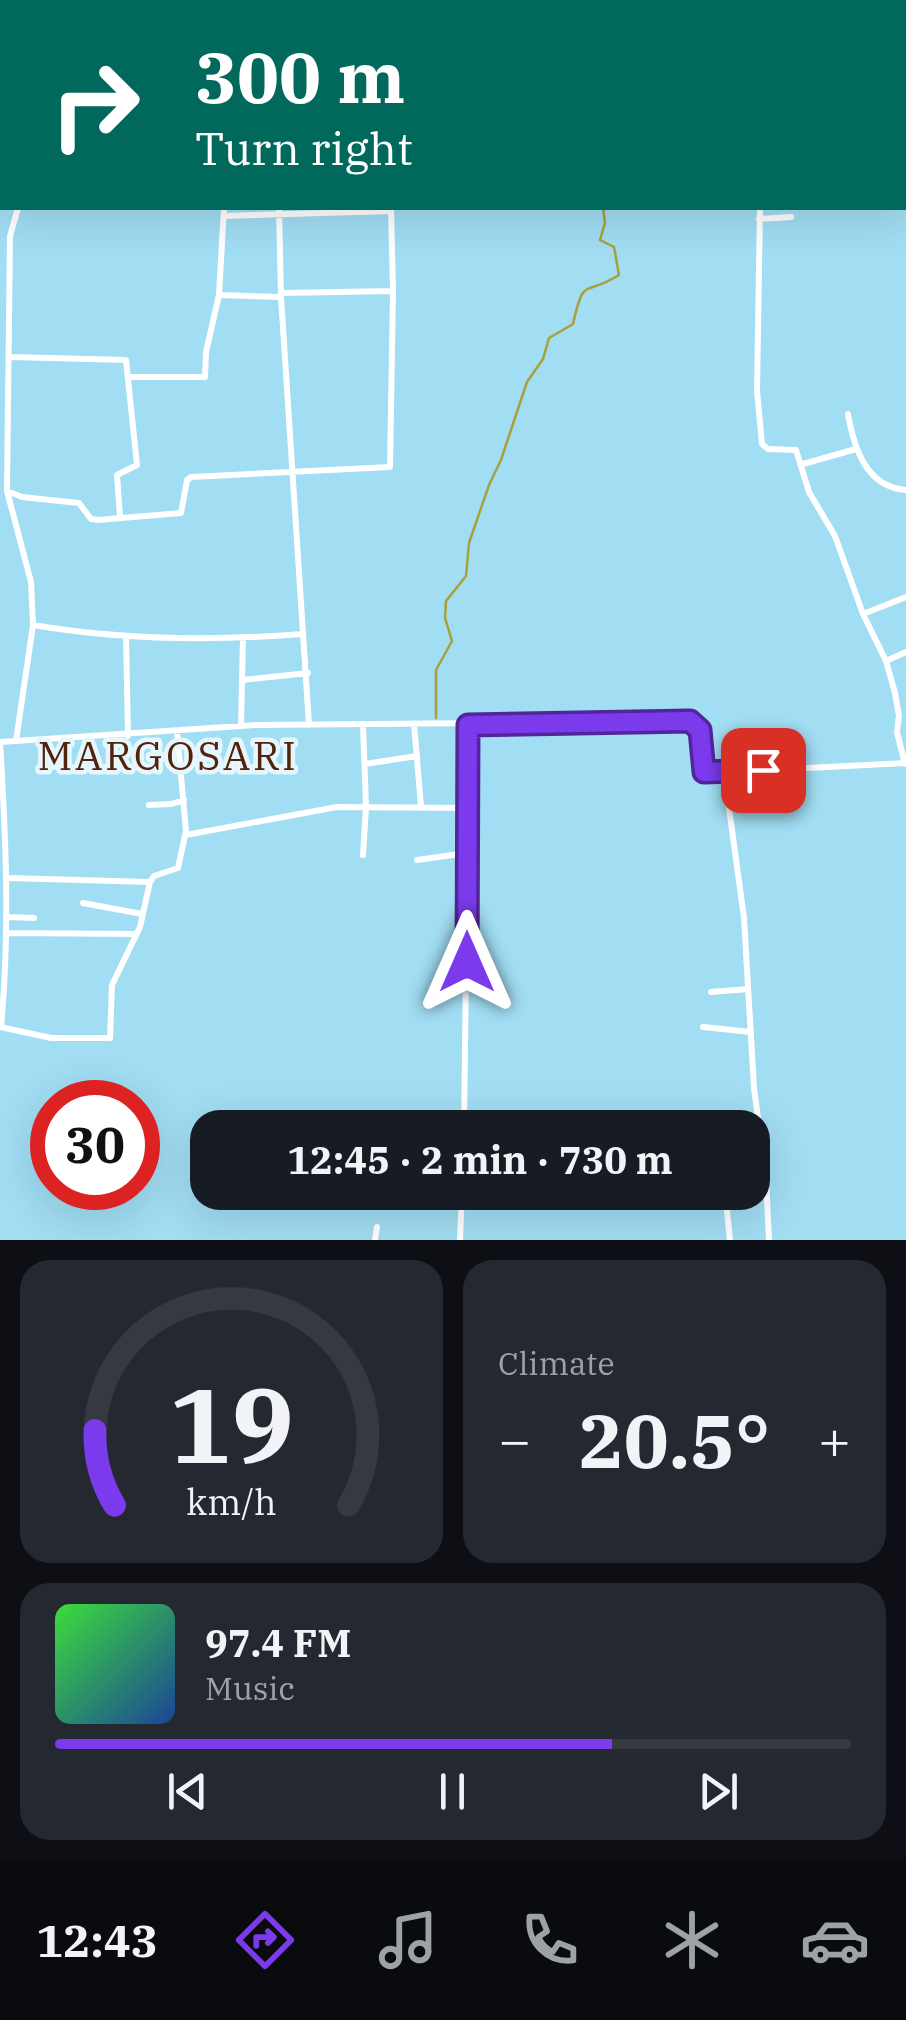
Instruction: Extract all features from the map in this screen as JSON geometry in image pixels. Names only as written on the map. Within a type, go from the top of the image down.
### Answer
[{"type":"street","points":[[16,741],[32,625],[31,586],[8,492],[10,236],[17,210]]},
{"type":"street","points":[[279,210],[309,725]]},
{"type":"street","points":[[130,376],[206,378],[207,350],[219,296],[224,212],[279,217],[377,210]]},
{"type":"street","points":[[8,492],[79,503],[94,520],[181,513],[191,477],[391,466],[391,210]]},
{"type":"street","points":[[176,732],[186,835],[178,868],[157,875],[150,882],[137,934],[112,984],[110,1038],[51,1038],[0,1028],[8,878],[0,742],[241,726],[690,721],[700,730],[703,770],[711,774],[906,764],[897,732],[903,716],[886,661],[837,540],[810,492],[803,464],[796,450],[768,449],[762,444],[757,391],[760,210]]},
{"type":"street","points":[[759,220],[791,217]]},
{"type":"street","points":[[219,296],[394,291]]},
{"type":"street","points":[[11,357],[124,360],[130,376],[137,465],[117,475],[120,517]]},
{"type":"street","points":[[848,414],[856,449],[874,477],[888,487],[906,490]]},
{"type":"street","points":[[803,464],[856,449]]},
{"type":"street","points":[[0,502],[8,492]]},
{"type":"street","points":[[864,614],[906,597]]},
{"type":"street","points":[[32,625],[126,636],[243,638],[302,634]]},
{"type":"street","points":[[126,636],[128,736]]},
{"type":"street","points":[[241,726],[243,638]]},
{"type":"street","points":[[886,661],[906,652]]},
{"type":"street","points":[[242,680],[308,673]]},
{"type":"street","points":[[414,724],[421,806]]},
{"type":"street","points":[[363,855],[364,725]]},
{"type":"street","points":[[464,1110],[468,725]]},
{"type":"street","points":[[365,764],[417,756]]},
{"type":"street","points":[[724,771],[744,918],[757,1110]]},
{"type":"street","points":[[149,804],[184,800]]},
{"type":"street","points":[[186,835],[336,807],[467,808]]},
{"type":"street","points":[[417,860],[467,854]]},
{"type":"street","points":[[8,878],[150,882]]},
{"type":"street","points":[[83,903],[142,914]]},
{"type":"street","points":[[8,917],[34,918]]},
{"type":"street","points":[[7,932],[137,934]]},
{"type":"street","points":[[710,992],[748,990]]},
{"type":"street","points":[[703,1026],[751,1032]]},
{"type":"street","points":[[460,1240],[461,1210]]},
{"type":"street","points":[[727,1210],[730,1240]]},
{"type":"street","points":[[768,1210],[769,1240]]},
{"type":"street","points":[[375,1240],[377,1227]]},
{"type":"waterway","points":[[436,718],[436,670],[452,641],[445,618],[446,601],[466,576],[469,543],[527,382],[543,359],[549,338],[573,324],[583,293],[619,275],[614,247],[600,240],[605,223],[603,210]]},
{"type":"district","name":"MARGOSARI","points":[[168,756]]},
{"type":"route","points":[[467,962],[468,725],[690,721],[700,730],[704,772],[763,770]]}]
